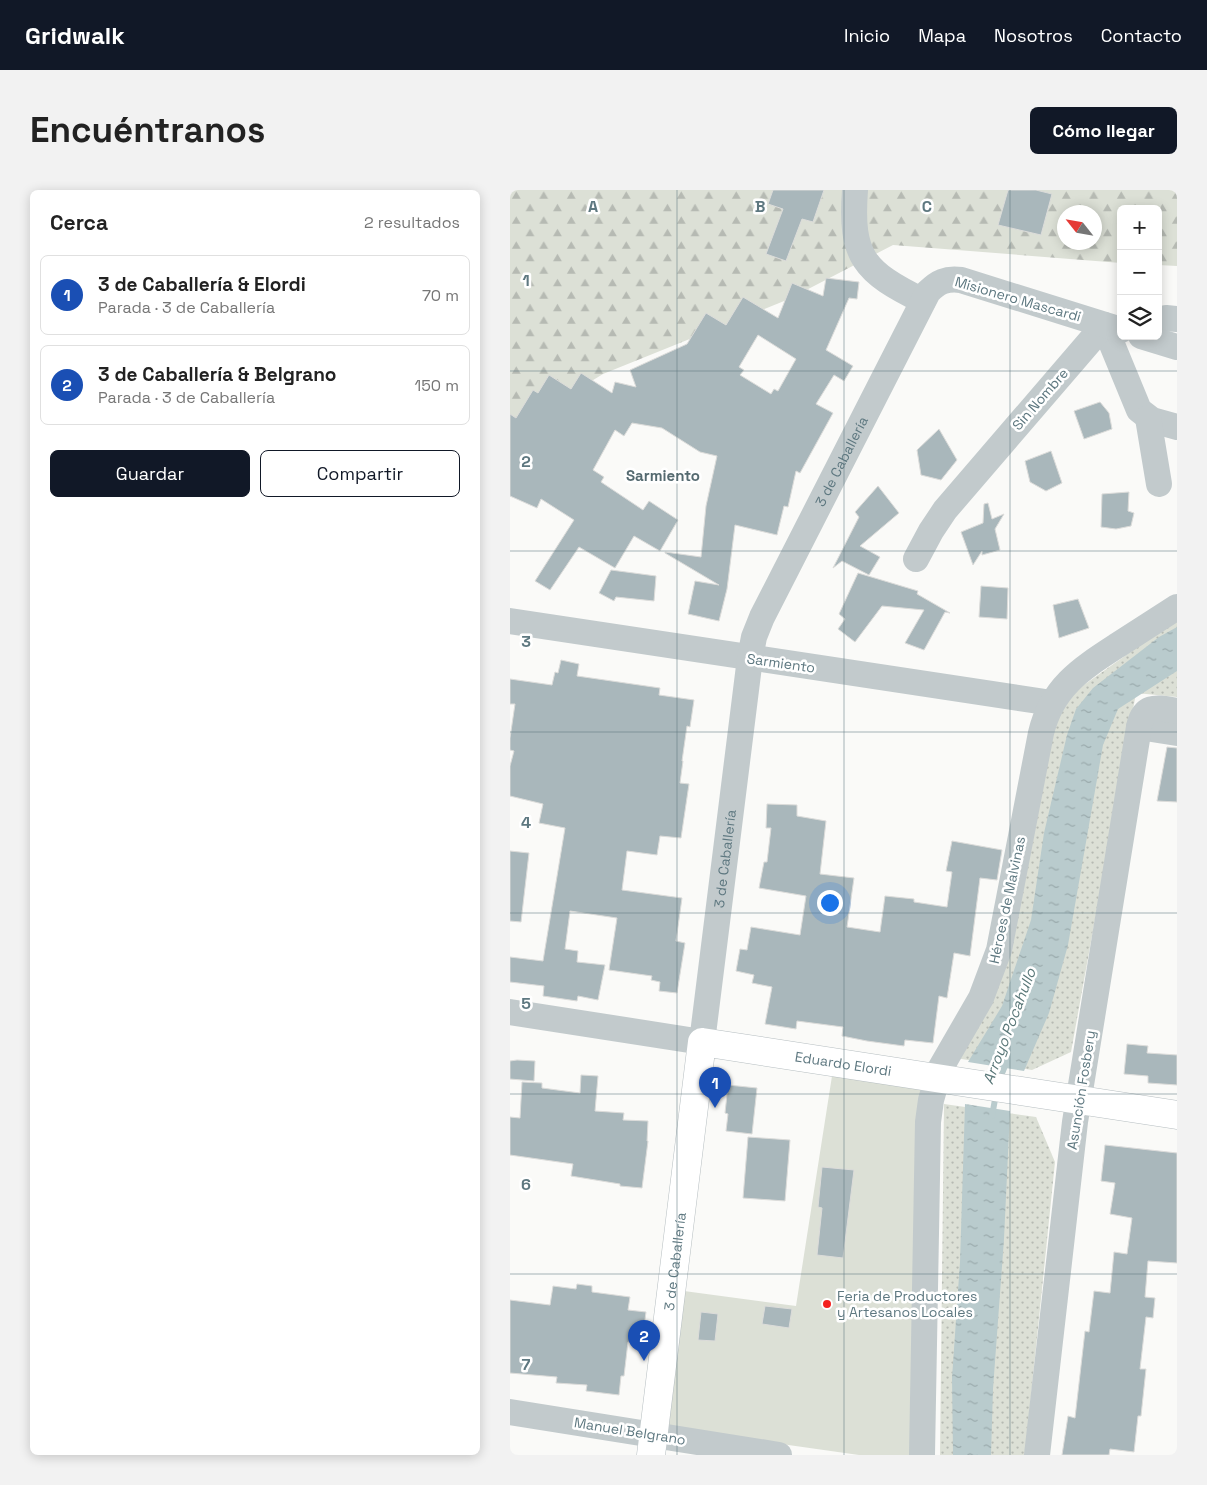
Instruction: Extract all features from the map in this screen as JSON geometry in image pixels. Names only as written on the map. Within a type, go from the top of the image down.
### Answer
[{"type":"main road","name":"Eduardo Elordi","points":[[702,1042],[1177,1115]]},
{"type":"main road","name":"3 de Caballería","points":[[652,1445],[702,1042]]},
{"type":"street","points":[[855,190],[854,226],[864,258],[871,268],[888,283],[923,301]]},
{"type":"street","name":"Misionero Mascardi","points":[[923,301],[935,285],[951,278],[1112,327]]},
{"type":"street","name":"3 de Caballería","points":[[702,1042],[754,637],[762,617],[923,301]]},
{"type":"street","points":[[1162,320],[1177,319]]},
{"type":"street","points":[[1112,327],[1136,405],[1148,418],[1177,427]]},
{"type":"street","name":"Sin Nombre","points":[[916,559],[945,510],[1112,327]]},
{"type":"street","points":[[1154,340],[1177,347]]},
{"type":"street","points":[[1148,418],[1158,484]]},
{"type":"street","name":"Héroes de Malvinas","points":[[922,1455],[928,1122],[931,1100],[947,1080],[944,1060],[981,998],[997,957],[1045,717],[1064,685],[1079,670],[1177,607]]},
{"type":"street","name":"Sarmiento","points":[[510,621],[1052,703]]},
{"type":"street","points":[[1177,711],[1160,708],[1149,710],[1142,717],[1139,727],[1177,733]]},
{"type":"street","name":"Asunción Fosbery","points":[[1036,1455],[1074,1131],[1139,727]]},
{"type":"street","name":"Eduardo Elordi","points":[[510,1012],[702,1042]]},
{"type":"street","name":"Manuel Belgrano","points":[[510,1412],[652,1445],[779,1455]]},
{"type":"green space","points":[[510,190],[1177,190],[1177,266],[1162,265],[1162,205],[1117,205],[1117,263],[893,245],[789,299],[603,374],[510,431]]},
{"type":"green space","points":[[1177,619],[1177,697],[1136,693],[1071,1052],[1032,1070],[955,1058],[1053,726],[1074,692]]},
{"type":"green space","points":[[832,1076],[923,1089],[914,1455],[859,1455],[668,1428],[684,1291],[796,1306]]},
{"type":"green space","points":[[944,1104],[1036,1117],[1055,1162],[1025,1455],[940,1455]]},
{"type":"water","points":[[1177,627],[1177,671],[1118,709],[1103,745],[1068,945],[1049,1013],[1024,1071],[968,1062],[1002,1006],[1031,920],[1044,833],[1067,735],[1076,709],[1093,688],[1159,637]]},
{"type":"water","points":[[965,1104],[1010,1111],[1004,1239],[993,1389],[991,1455],[953,1455],[952,1378],[960,1262]]},
{"type":"building","points":[[773,190],[824,190],[813,222],[802,219],[786,261],[766,254],[783,209],[768,204]]},
{"type":"building","points":[[1008,190],[1036,190],[1052,194],[1041,235],[998,225]]},
{"type":"building","points":[[826,278],[859,282],[857,299],[849,298],[826,350],[853,366],[844,381],[834,375],[816,404],[833,413],[800,473],[796,471],[788,507],[784,506],[777,535],[735,525],[727,589],[719,621],[688,614],[695,581],[719,585],[665,553],[701,557],[706,506],[717,456],[700,452],[662,428],[632,423],[624,436],[615,430],[593,470],[604,477],[601,482],[643,510],[649,501],[678,520],[660,551],[634,536],[615,568],[579,547],[550,590],[535,581],[574,520],[541,499],[537,508],[510,496],[510,414],[516,418],[533,390],[538,393],[549,375],[571,389],[581,373],[612,393],[615,382],[636,387],[630,370],[687,344],[706,313],[726,325],[743,297],[778,318],[792,283],[823,296]],"holes":[[[758,335],[796,359],[778,391],[774,389],[771,394],[740,375],[744,370],[739,367]]]},
{"type":"building","points":[[1100,402],[1109,413],[1112,429],[1084,439],[1074,411]]},
{"type":"building","points":[[939,429],[957,460],[941,480],[921,475],[917,450]]},
{"type":"building","points":[[1051,451],[1062,483],[1046,491],[1030,482],[1025,461]]},
{"type":"building","points":[[878,486],[899,513],[860,546],[880,557],[869,575],[842,561],[833,568],[859,517],[855,512]]},
{"type":"building","points":[[1129,492],[1128,511],[1134,513],[1131,526],[1116,529],[1101,527],[1102,494]]},
{"type":"building","points":[[988,503],[992,519],[1004,514],[995,529],[1000,550],[982,555],[982,551],[973,565],[961,532],[983,523],[984,504]]},
{"type":"building","points":[[611,570],[656,576],[654,601],[616,597],[614,601],[599,593]]},
{"type":"building","points":[[858,573],[918,591],[917,594],[950,613],[945,612],[924,650],[905,643],[924,610],[882,606],[855,642],[838,629],[845,619],[839,614]]},
{"type":"building","points":[[981,586],[1008,588],[1007,619],[979,617]]},
{"type":"building","points":[[1078,599],[1089,628],[1059,638],[1053,605]]},
{"type":"building","points":[[561,660],[579,664],[577,676],[660,688],[659,695],[694,700],[690,727],[687,726],[682,761],[680,783],[689,784],[681,838],[660,836],[657,855],[627,851],[622,890],[682,898],[676,941],[685,943],[677,993],[659,991],[660,982],[651,980],[652,976],[609,970],[617,918],[570,911],[565,949],[578,951],[577,962],[605,965],[598,1000],[578,996],[577,1001],[543,996],[544,986],[510,982],[510,957],[543,961],[565,828],[539,823],[543,804],[510,796],[510,766],[514,751],[510,750],[510,738],[515,704],[510,704],[510,679],[552,685],[555,672],[558,673]]},
{"type":"building","points":[[1167,747],[1177,748],[1177,802],[1157,801]]},
{"type":"building","points":[[767,804],[797,805],[797,816],[826,821],[820,874],[854,878],[847,927],[880,932],[885,896],[914,899],[914,902],[947,907],[952,872],[946,871],[952,841],[1002,850],[997,880],[980,878],[970,956],[954,953],[947,998],[939,996],[933,1043],[905,1040],[904,1046],[867,1041],[842,1036],[843,1027],[797,1021],[796,1029],[765,1024],[772,987],[752,983],[754,975],[736,971],[740,949],[747,950],[751,927],[800,935],[806,896],[759,888],[764,862],[767,862],[771,828],[766,828]]},
{"type":"building","points":[[510,851],[529,853],[521,922],[510,921]]},
{"type":"building","points":[[1127,1044],[1148,1046],[1147,1053],[1177,1055],[1177,1085],[1148,1083],[1148,1076],[1124,1074]]},
{"type":"building","points":[[510,1061],[535,1061],[534,1081],[510,1079]]},
{"type":"building","points":[[581,1075],[598,1076],[595,1111],[624,1113],[623,1120],[648,1121],[648,1141],[642,1188],[620,1186],[620,1184],[571,1176],[573,1164],[510,1155],[510,1117],[520,1118],[522,1082],[542,1083],[542,1088],[580,1093]]},
{"type":"building","points":[[728,1085],[757,1088],[752,1134],[726,1131],[728,1114],[725,1113]]},
{"type":"building","points":[[748,1137],[790,1140],[785,1201],[743,1198]]},
{"type":"building","points":[[1105,1145],[1177,1153],[1177,1263],[1148,1261],[1145,1297],[1155,1298],[1153,1318],[1146,1317],[1140,1369],[1146,1369],[1141,1416],[1138,1416],[1134,1452],[1110,1449],[1109,1455],[1062,1455],[1068,1416],[1075,1418],[1085,1331],[1089,1332],[1094,1291],[1110,1293],[1114,1252],[1127,1254],[1132,1218],[1110,1214],[1115,1183],[1101,1181]]},
{"type":"building","points":[[822,1167],[854,1170],[843,1258],[817,1255],[822,1208],[818,1207]]},
{"type":"building","points":[[577,1284],[592,1286],[592,1292],[630,1297],[628,1310],[646,1312],[642,1343],[628,1342],[624,1376],[621,1376],[619,1395],[586,1391],[587,1385],[556,1383],[557,1377],[510,1373],[510,1300],[550,1305],[553,1286],[576,1289]]},
{"type":"building","points":[[765,1306],[792,1309],[789,1328],[762,1324]]},
{"type":"building","points":[[701,1312],[718,1314],[715,1341],[698,1340]]},
{"type":"waterway","name":"Arroyo Pocahullo","points":[[999,1081],[1007,1061]]},
{"type":"waterway","name":"Arroyo Pocahullo","points":[[992,1116],[996,1094]]},
{"type":"place","name":"3 de Caballería & Elordi","points":[[715,1108]]},
{"type":"place","name":"Feria de Productores y Artesanos Locales","points":[[827,1304]]},
{"type":"place","name":"3 de Caballería & Belgrano","points":[[644,1361]]},
{"type":"district","name":"Sarmiento","points":[[663,475]]}]
